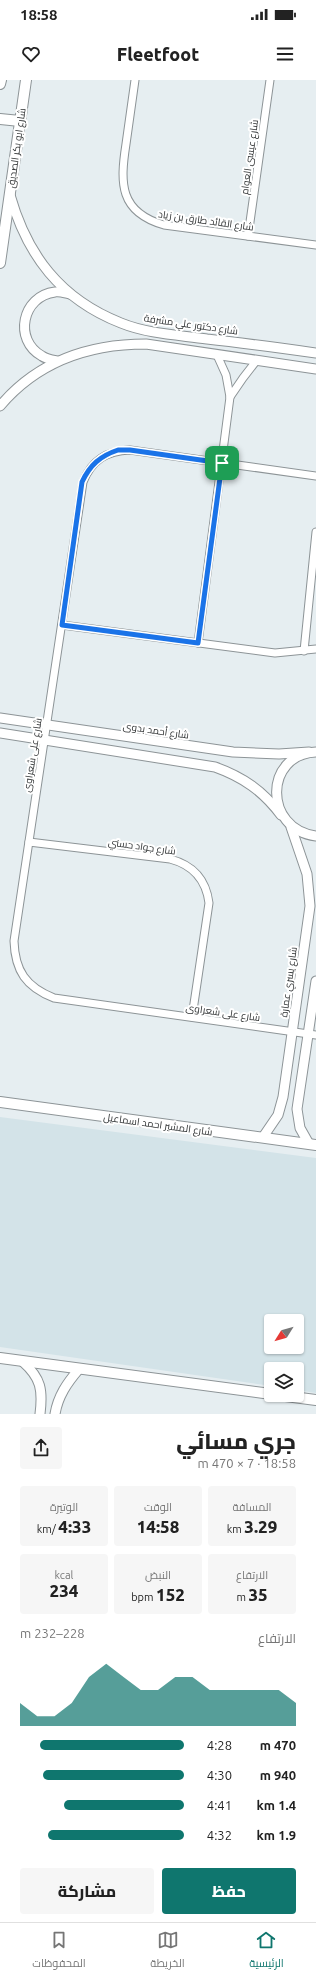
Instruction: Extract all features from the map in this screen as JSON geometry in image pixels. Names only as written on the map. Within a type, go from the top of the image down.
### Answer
[{"type":"main road","points":[[0,84],[1,80]]},
{"type":"main road","name":"شارع ابو بكر الصديق","points":[[0,263],[26,80]]},
{"type":"main road","points":[[0,119],[20,121]]},
{"type":"main road","name":"شارع المشير احمد اسماعيل","points":[[0,1102],[312,1144]]},
{"type":"main road","points":[[0,1358],[264,1393]]},
{"type":"main road","points":[[304,1398],[316,1400]]},
{"type":"street","name":"شارع القائد طارق بن زياد","points":[[135,80],[122,174],[127,198],[133,208],[152,222],[164,225],[316,245]]},
{"type":"street","name":"شارع عيسى العوام","points":[[248,236],[270,80]]},
{"type":"street","name":"شارع دكتور علي مشرفة","points":[[9,193],[18,222],[31,249],[49,273],[70,294],[94,311],[121,323],[150,331],[286,349],[314,351]]},
{"type":"street","points":[[56,361],[42,356],[30,347],[24,333],[24,319],[30,305],[42,296],[56,291],[70,294]]},
{"type":"street","points":[[0,406],[18,387],[36,373],[56,361],[93,349],[123,344],[146,344],[316,369]]},
{"type":"street","points":[[284,364],[286,349]]},
{"type":"street","points":[[198,643],[230,397],[226,375],[217,354]]},
{"type":"street","points":[[230,397],[257,360]]},
{"type":"street","name":"شارع على شعراوى","points":[[312,1034],[54,998],[40,992],[28,983],[19,971],[14,956],[14,941],[82,482],[88,470],[96,461],[106,454],[118,450],[130,450],[316,476]]},
{"type":"street","points":[[304,651],[316,532]]},
{"type":"street","points":[[62,625],[276,653],[316,649]]},
{"type":"street","name":"شارع أحمد بدوى","points":[[0,718],[233,752],[279,754],[312,752]]},
{"type":"street","points":[[0,733],[216,767],[231,772],[259,790],[291,827],[305,835],[316,836]]},
{"type":"street","points":[[281,815],[276,800],[277,784],[283,770],[295,758],[312,752]]},
{"type":"street","name":"شارع يسري عمارة","points":[[264,1137],[274,1123],[281,1106],[310,906],[306,874],[291,827]]},
{"type":"street","name":"شارع جواد حسني","points":[[29,842],[170,858],[190,867],[197,874],[204,882],[209,903],[192,1017]]},
{"type":"street","points":[[312,1144],[300,1128],[297,1109],[312,1034],[316,981]]},
{"type":"street","points":[[23,1362],[34,1372],[40,1384],[42,1396],[40,1414]]},
{"type":"street","points":[[55,1414],[63,1389],[79,1369]]},
{"type":"shaded area","points":[[0,1117],[316,1158],[316,1393],[304,1391],[304,1362],[264,1362],[264,1385],[0,1347]]},
{"type":"route","points":[[118,450],[130,450],[222,463],[198,643],[62,625],[82,482],[88,470],[96,461],[106,454],[118,450]]}]
